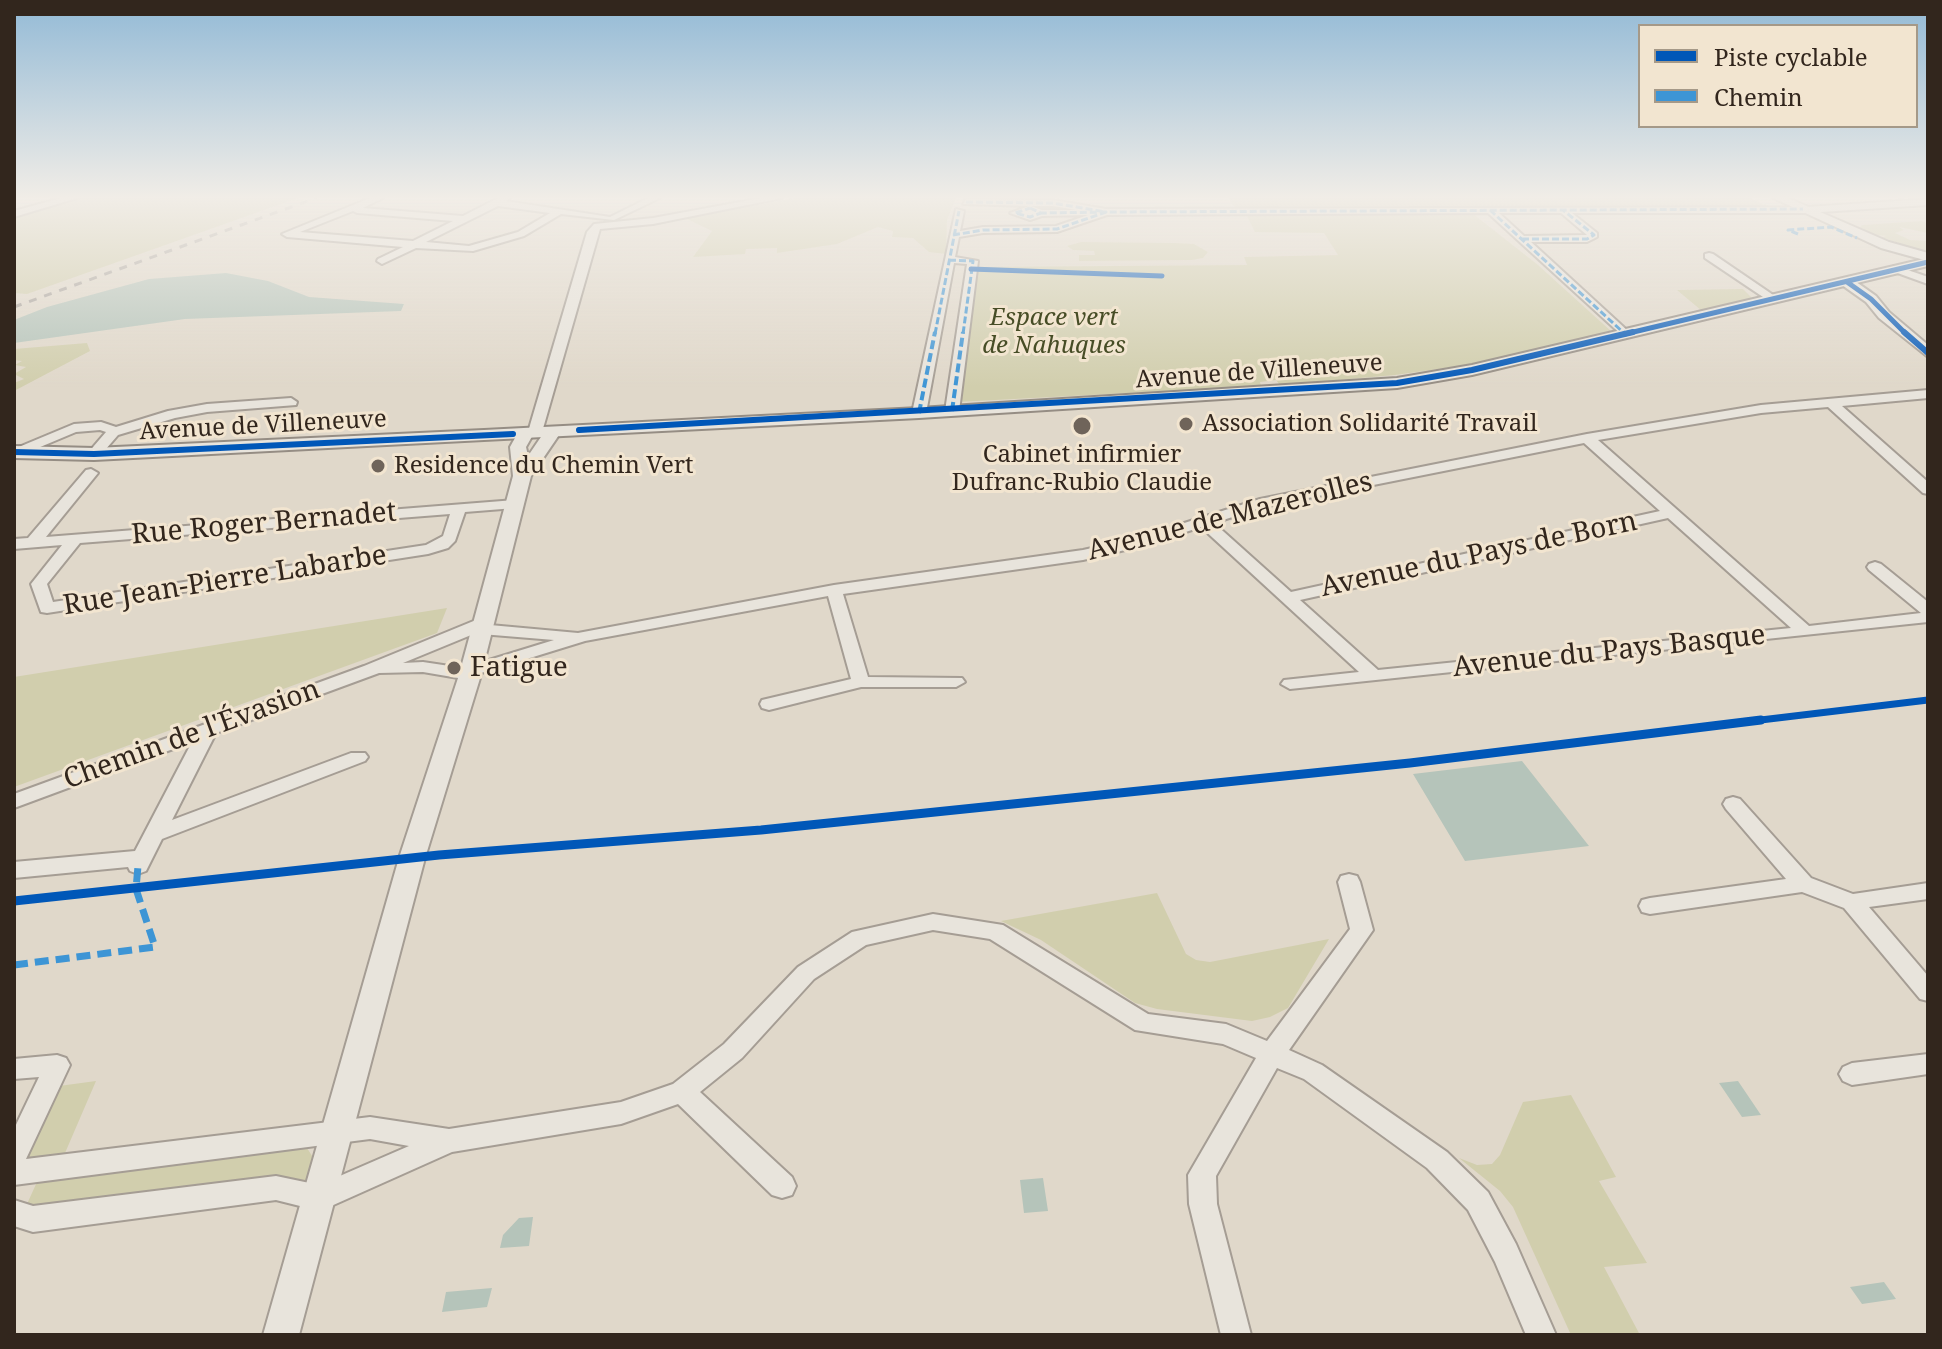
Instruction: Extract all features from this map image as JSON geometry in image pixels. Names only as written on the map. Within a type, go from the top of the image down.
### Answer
[{"type":"main road","name":"Avenue de Villeneuve","points":[[16,453],[93,463],[484,435],[533,436],[1397,383],[1472,370],[1847,282],[1923,261]]},
{"type":"street","points":[[281,1335],[412,858],[470,673],[533,436],[595,261]]},
{"type":"street","points":[[919,413],[949,261]]},
{"type":"street","points":[[952,411],[972,261]]},
{"type":"street","points":[[1546,261],[1625,334]]},
{"type":"street","points":[[1716,261],[1773,299]]},
{"type":"street","points":[[1896,269],[1928,281]]},
{"type":"street","points":[[1847,282],[1871,299],[1884,315],[1928,353]]},
{"type":"street","name":"Avenue de Mazerolles","points":[[470,673],[582,637],[834,590],[1083,555],[1205,523],[1260,503],[1587,438],[1761,409],[1927,394]]},
{"type":"street","points":[[33,542],[113,432],[197,404],[291,402]]},
{"type":"street","points":[[1831,403],[1928,490]]},
{"type":"street","points":[[16,453],[74,428],[101,426],[113,432]]},
{"type":"street","points":[[522,476],[533,436]]},
{"type":"street","points":[[1587,438],[1805,632]]},
{"type":"street","name":"Rue Roger Bernadet","points":[[14,544],[515,504]]},
{"type":"street","name":"Rue Jean-Pierre Labarbe","points":[[75,539],[39,584],[47,608],[428,549],[442,545],[450,538],[459,508]]},
{"type":"street","name":"Avenue du Pays de Born","points":[[1289,597],[1669,513]]},
{"type":"street","points":[[1205,523],[1373,675]]},
{"type":"street","points":[[1875,567],[1928,610]]},
{"type":"street","points":[[834,590],[861,682]]},
{"type":"street","name":"Avenue du Pays Basque","points":[[1290,684],[1928,617]]},
{"type":"street","name":"Avenue de Mazerolles","points":[[482,626],[582,637]]},
{"type":"street","name":"Chemin de l'Évasion","points":[[14,801],[482,626]]},
{"type":"street","name":"Chemin de l'Évasion","points":[[370,670],[423,667],[470,673]]},
{"type":"street","points":[[769,704],[861,682],[956,682]]},
{"type":"street","points":[[14,870],[140,862],[209,728]]},
{"type":"street","points":[[155,834],[358,757]]},
{"type":"street","points":[[1733,804],[1803,884]]},
{"type":"street","points":[[1236,1335],[1203,1204],[1202,1175],[1272,1054],[1362,930],[1349,882]]},
{"type":"street","points":[[1650,906],[1803,884],[1852,902],[1928,891]]},
{"type":"street","points":[[1852,902],[1928,992]]},
{"type":"street","points":[[14,1213],[33,1219],[276,1188],[320,1198],[449,1141],[621,1113],[682,1092],[733,1051],[806,973],[860,938],[933,922],[995,931],[1144,1023],[1226,1034],[1313,1072],[1437,1160],[1478,1201],[1506,1254],[1541,1335]]},
{"type":"street","points":[[1852,1074],[1928,1064]]},
{"type":"street","points":[[14,1069],[57,1065],[14,1157]]},
{"type":"street","points":[[682,1092],[782,1186]]},
{"type":"street","points":[[14,1173],[370,1128],[449,1141]]},
{"type":"green space","points":[[14,261],[120,261],[27,294],[14,293]]},
{"type":"green space","name":"Espace vert de Nahuques","points":[[1245,261],[1533,261],[1612,332],[1460,366],[1395,375],[1280,385],[1276,380],[1260,382],[1261,386],[957,402],[977,267],[1247,265]]},
{"type":"green space","points":[[1743,289],[1750,299],[1702,311],[1677,290]]},
{"type":"green space","points":[[87,343],[90,351],[14,391],[14,383],[24,379],[14,374],[26,367],[15,365],[22,361],[14,360],[14,349]]},
{"type":"green space","points":[[447,608],[437,633],[14,787],[14,677]]},
{"type":"green space","points":[[1157,893],[1186,954],[1196,960],[1210,962],[1329,939],[1288,1008],[1252,1021],[1157,1009],[1135,1003],[1041,940],[1001,921]]},
{"type":"green space","points":[[96,1081],[65,1153],[26,1162],[30,1144],[59,1086]]},
{"type":"green space","points":[[1571,1095],[1616,1177],[1599,1181],[1647,1263],[1604,1267],[1640,1335],[1571,1335],[1513,1207],[1500,1191],[1459,1158],[1477,1165],[1492,1164],[1500,1155],[1523,1102]]},
{"type":"green space","points":[[307,1148],[314,1159],[308,1182],[298,1184],[32,1208],[27,1204],[37,1182]]},
{"type":"shaded area","points":[[226,273],[268,281],[309,297],[404,304],[401,311],[185,319],[14,343],[14,320],[47,307],[149,279]]},
{"type":"shaded area","points":[[1522,761],[1589,846],[1465,861],[1413,774]]},
{"type":"shaded area","points":[[1738,1081],[1761,1115],[1742,1117],[1719,1083]]},
{"type":"shaded area","points":[[1043,1178],[1048,1211],[1024,1213],[1020,1180]]},
{"type":"shaded area","points":[[533,1217],[529,1246],[500,1248],[503,1235],[519,1218]]},
{"type":"shaded area","points":[[1884,1282],[1896,1299],[1862,1304],[1850,1287]]},
{"type":"shaded area","points":[[492,1288],[487,1307],[442,1312],[446,1292]]},
{"type":"railway","points":[[14,307],[142,261]]},
{"type":"marked path","points":[[919,413],[949,261]]},
{"type":"marked path","points":[[952,411],[972,261]]},
{"type":"marked path","points":[[1545,261],[1625,334]]},
{"type":"marked path","points":[[14,965],[155,947],[136,889],[138,866]]},
{"type":"cycle path","points":[[579,430],[1397,383],[1472,370],[1928,262]]},
{"type":"cycle path","points":[[971,269],[1162,276]]},
{"type":"cycle path","points":[[1847,282],[1871,299],[1884,315],[1928,353]]},
{"type":"cycle path","points":[[14,452],[94,454],[513,434]]},
{"type":"cycle path","points":[[14,901],[439,855],[761,830],[1410,763],[1928,700]]},
{"type":"place","name":"Association Solidarité Travail","points":[[1186,424]]},
{"type":"place","name":"Cabinet infirmier Dufranc-Rubio Claudie","points":[[1082,426]]},
{"type":"place","name":"Residence du Chemin Vert","points":[[378,466]]},
{"type":"place","name":"Fatigue","points":[[454,668]]}]
